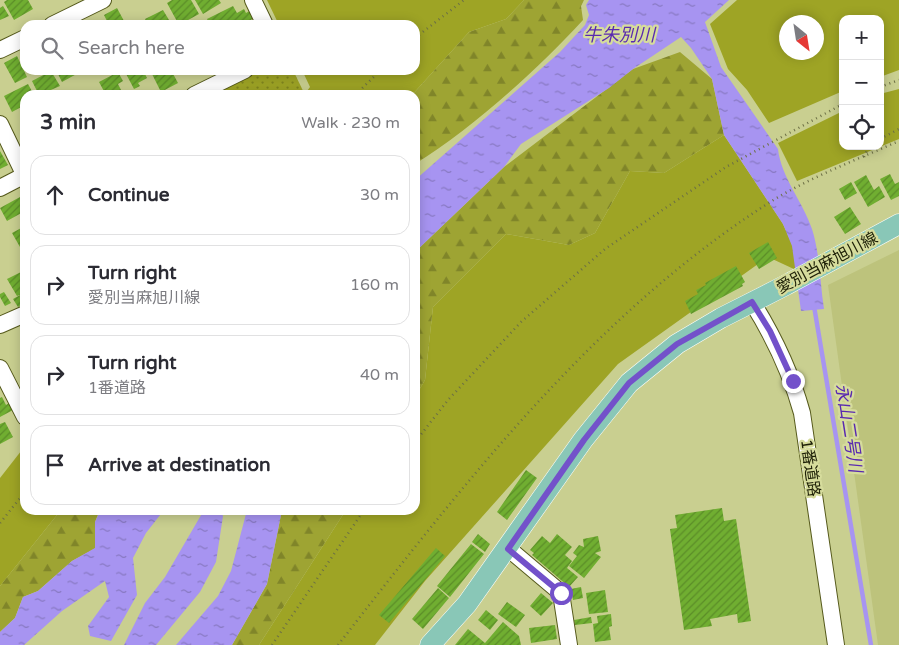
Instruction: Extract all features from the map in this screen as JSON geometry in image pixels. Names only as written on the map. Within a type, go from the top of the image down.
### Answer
[{"type":"main road","name":"愛別当麻旭川線","points":[[430,645],[467,604],[584,440],[629,383],[677,344],[899,224]]},
{"type":"street","points":[[62,20],[103,0]]},
{"type":"street","points":[[253,0],[263,20]]},
{"type":"street","points":[[0,50],[20,40]]},
{"type":"street","points":[[204,90],[236,75]]},
{"type":"street","points":[[0,124],[20,166]]},
{"type":"street","points":[[0,188],[20,178]]},
{"type":"street","name":"1番道路","points":[[752,302],[770,331],[793,381],[802,413],[836,645]]},
{"type":"street","points":[[0,325],[20,316]]},
{"type":"street","points":[[0,368],[20,407]]},
{"type":"street","points":[[508,549],[561,593],[569,645]]},
{"type":"path","points":[[420,34],[464,0]]},
{"type":"path","points":[[360,90],[377,75]]},
{"type":"path","points":[[884,86],[899,80]]},
{"type":"path","points":[[420,436],[448,400],[521,322],[605,249],[726,167],[841,105]]},
{"type":"path","points":[[884,137],[899,129]]},
{"type":"path","points":[[338,645],[498,446],[574,366],[654,287],[764,205],[899,141]]},
{"type":"path","points":[[864,157],[867,150]]},
{"type":"path","points":[[0,523],[20,498]]},
{"type":"path","points":[[272,645],[361,515]]},
{"type":"shaded area","points":[[267,0],[524,0],[506,19],[469,32],[417,90],[308,90],[310,87],[304,75],[420,75],[420,20],[277,20]]},
{"type":"shaded area","points":[[737,0],[899,0],[899,70],[884,76],[884,15],[839,15],[839,93],[769,123],[747,90],[728,69],[710,24]]},
{"type":"shaded area","points":[[236,75],[295,75],[303,90],[204,90]]},
{"type":"shaded area","points":[[899,89],[899,139],[884,145],[884,105],[884,93]]},
{"type":"shaded area","points":[[839,113],[839,150],[872,150],[797,181],[778,143]]},
{"type":"shaded area","points":[[724,135],[783,224],[793,246],[796,270],[768,257],[618,364],[425,581],[375,645],[259,645],[343,515],[420,515],[420,388],[425,380],[433,307],[506,234],[569,245],[595,233],[630,171],[664,173]]},
{"type":"shaded area","points":[[899,250],[899,645],[878,645],[828,285]]},
{"type":"shaded area","points":[[20,452],[20,515],[57,515],[0,586],[0,478]]},
{"type":"green space","points":[[524,0],[584,0],[581,6],[583,20],[545,59],[503,98],[459,134],[420,161],[420,90],[417,90],[469,32],[506,19]]},
{"type":"green space","points":[[680,52],[712,79],[724,135],[664,173],[630,171],[595,233],[569,245],[506,234],[433,307],[425,380],[420,388],[420,247],[504,167],[633,69]]},
{"type":"green space","points":[[57,515],[98,515],[95,522],[96,548],[72,561],[38,591],[23,597],[15,618],[0,632],[0,586]]},
{"type":"green space","points":[[281,515],[343,515],[259,645],[232,645],[267,584]]},
{"type":"water","name":"牛朱別川","points":[[589,0],[729,0],[705,22],[721,67],[778,149],[783,170],[808,219],[817,249],[824,309],[801,311],[792,246],[783,224],[724,135],[712,79],[691,48],[681,37],[633,69],[609,88],[521,144],[504,167],[420,247],[420,176],[560,52],[585,25],[589,15],[586,5]]},
{"type":"water","points":[[98,515],[160,515],[146,533],[133,558],[137,595],[111,641],[90,636],[88,626],[109,597],[105,581],[62,611],[24,645],[0,645],[0,632],[15,618],[23,597],[38,591],[72,561],[95,548],[95,522]]},
{"type":"water","points":[[201,515],[222,515],[216,562],[200,592],[156,645],[124,645],[145,603],[165,577]]},
{"type":"water","points":[[246,515],[281,515],[267,584],[232,645],[176,645],[218,596],[231,571]]},
{"type":"building","points":[[7,0],[28,0],[33,9],[14,20],[4,2]]},
{"type":"building","points":[[172,0],[191,0],[199,14],[188,20],[176,20],[167,3]]},
{"type":"building","points":[[195,0],[219,0],[221,3],[203,14]]},
{"type":"building","points":[[3,6],[9,16],[0,20],[0,8]]},
{"type":"building","points":[[233,6],[237,13],[244,9],[246,13],[251,10],[255,17],[251,20],[207,19]]},
{"type":"building","points":[[117,8],[123,20],[106,20],[104,15]]},
{"type":"building","points":[[163,10],[169,20],[146,20]]},
{"type":"building","points":[[17,56],[20,62],[20,75],[26,75],[27,77],[15,83],[4,63]]},
{"type":"building","points":[[43,75],[53,75],[60,86],[51,90],[36,90],[32,81]]},
{"type":"building","points":[[58,75],[75,75],[62,82]]},
{"type":"building","points":[[112,75],[120,75],[123,81],[118,84],[121,90],[103,90],[99,82]]},
{"type":"building","points":[[127,75],[146,75],[147,78],[138,83],[140,86],[134,89]]},
{"type":"building","points":[[152,75],[174,75],[178,83],[165,90],[160,90]]},
{"type":"building","points":[[28,84],[31,90],[20,90],[20,108],[12,112],[4,96]]},
{"type":"building","points":[[0,151],[8,165],[0,169]]},
{"type":"building","points":[[890,174],[895,184],[899,182],[899,196],[891,200],[880,179]]},
{"type":"building","points":[[866,175],[874,190],[879,186],[885,197],[868,207],[854,182]]},
{"type":"building","points":[[851,182],[857,193],[845,200],[839,189]]},
{"type":"building","points":[[20,197],[20,214],[7,221],[0,208]]},
{"type":"building","points":[[850,207],[861,224],[845,234],[834,217]]},
{"type":"building","points":[[20,229],[20,247],[12,233]]},
{"type":"building","points":[[768,242],[777,258],[759,269],[749,253]]},
{"type":"building","points":[[736,266],[745,282],[742,284],[743,286],[691,314],[685,301],[698,294],[696,290],[706,285],[705,283]]},
{"type":"building","points":[[20,272],[20,295],[17,296],[7,279]]},
{"type":"building","points":[[4,292],[11,303],[5,306],[0,297],[0,294]]},
{"type":"building","points":[[20,295],[20,306],[18,307],[13,299]]},
{"type":"building","points":[[2,397],[6,405],[9,403],[13,410],[0,417],[0,398]]},
{"type":"building","points":[[5,422],[13,437],[0,444],[0,424]]},
{"type":"building","points":[[526,470],[537,478],[507,520],[497,512]]},
{"type":"building","points":[[722,508],[724,521],[736,519],[751,621],[738,623],[737,614],[710,619],[712,626],[684,630],[670,529],[677,528],[675,515]]},
{"type":"building","points":[[478,534],[490,544],[485,552],[472,542]]},
{"type":"building","points":[[557,534],[572,547],[565,555],[572,561],[567,568],[578,577],[569,587],[532,555],[534,553],[530,550],[542,536],[550,543]]},
{"type":"building","points":[[598,536],[601,551],[595,553],[601,557],[584,578],[569,566],[577,556],[573,553],[579,545],[584,547],[583,539]]},
{"type":"building","points":[[471,544],[484,554],[450,597],[437,586]]},
{"type":"building","points":[[436,548],[445,556],[389,623],[379,615]]},
{"type":"building","points":[[581,587],[583,598],[573,600],[571,589]]},
{"type":"building","points":[[438,588],[449,598],[423,629],[412,619]]},
{"type":"building","points":[[605,590],[608,612],[589,614],[586,593]]},
{"type":"building","points":[[541,593],[553,603],[541,616],[530,606]]},
{"type":"building","points":[[507,602],[525,615],[516,627],[498,614]]},
{"type":"building","points":[[486,610],[498,620],[490,630],[478,620]]},
{"type":"building","points":[[611,614],[612,626],[609,627],[611,640],[595,642],[593,624],[598,623],[597,616]]},
{"type":"building","points":[[591,617],[592,623],[575,625],[574,620]]},
{"type":"building","points":[[503,622],[519,636],[521,645],[455,645],[468,629],[485,643]]},
{"type":"building","points":[[555,625],[557,639],[531,643],[529,628]]},
{"type":"waterway","name":"永山二号川","points":[[814,306],[871,645]]},
{"type":"route","points":[[561,593],[508,549],[584,440],[629,383],[677,344],[752,302],[770,331],[793,381]]}]
